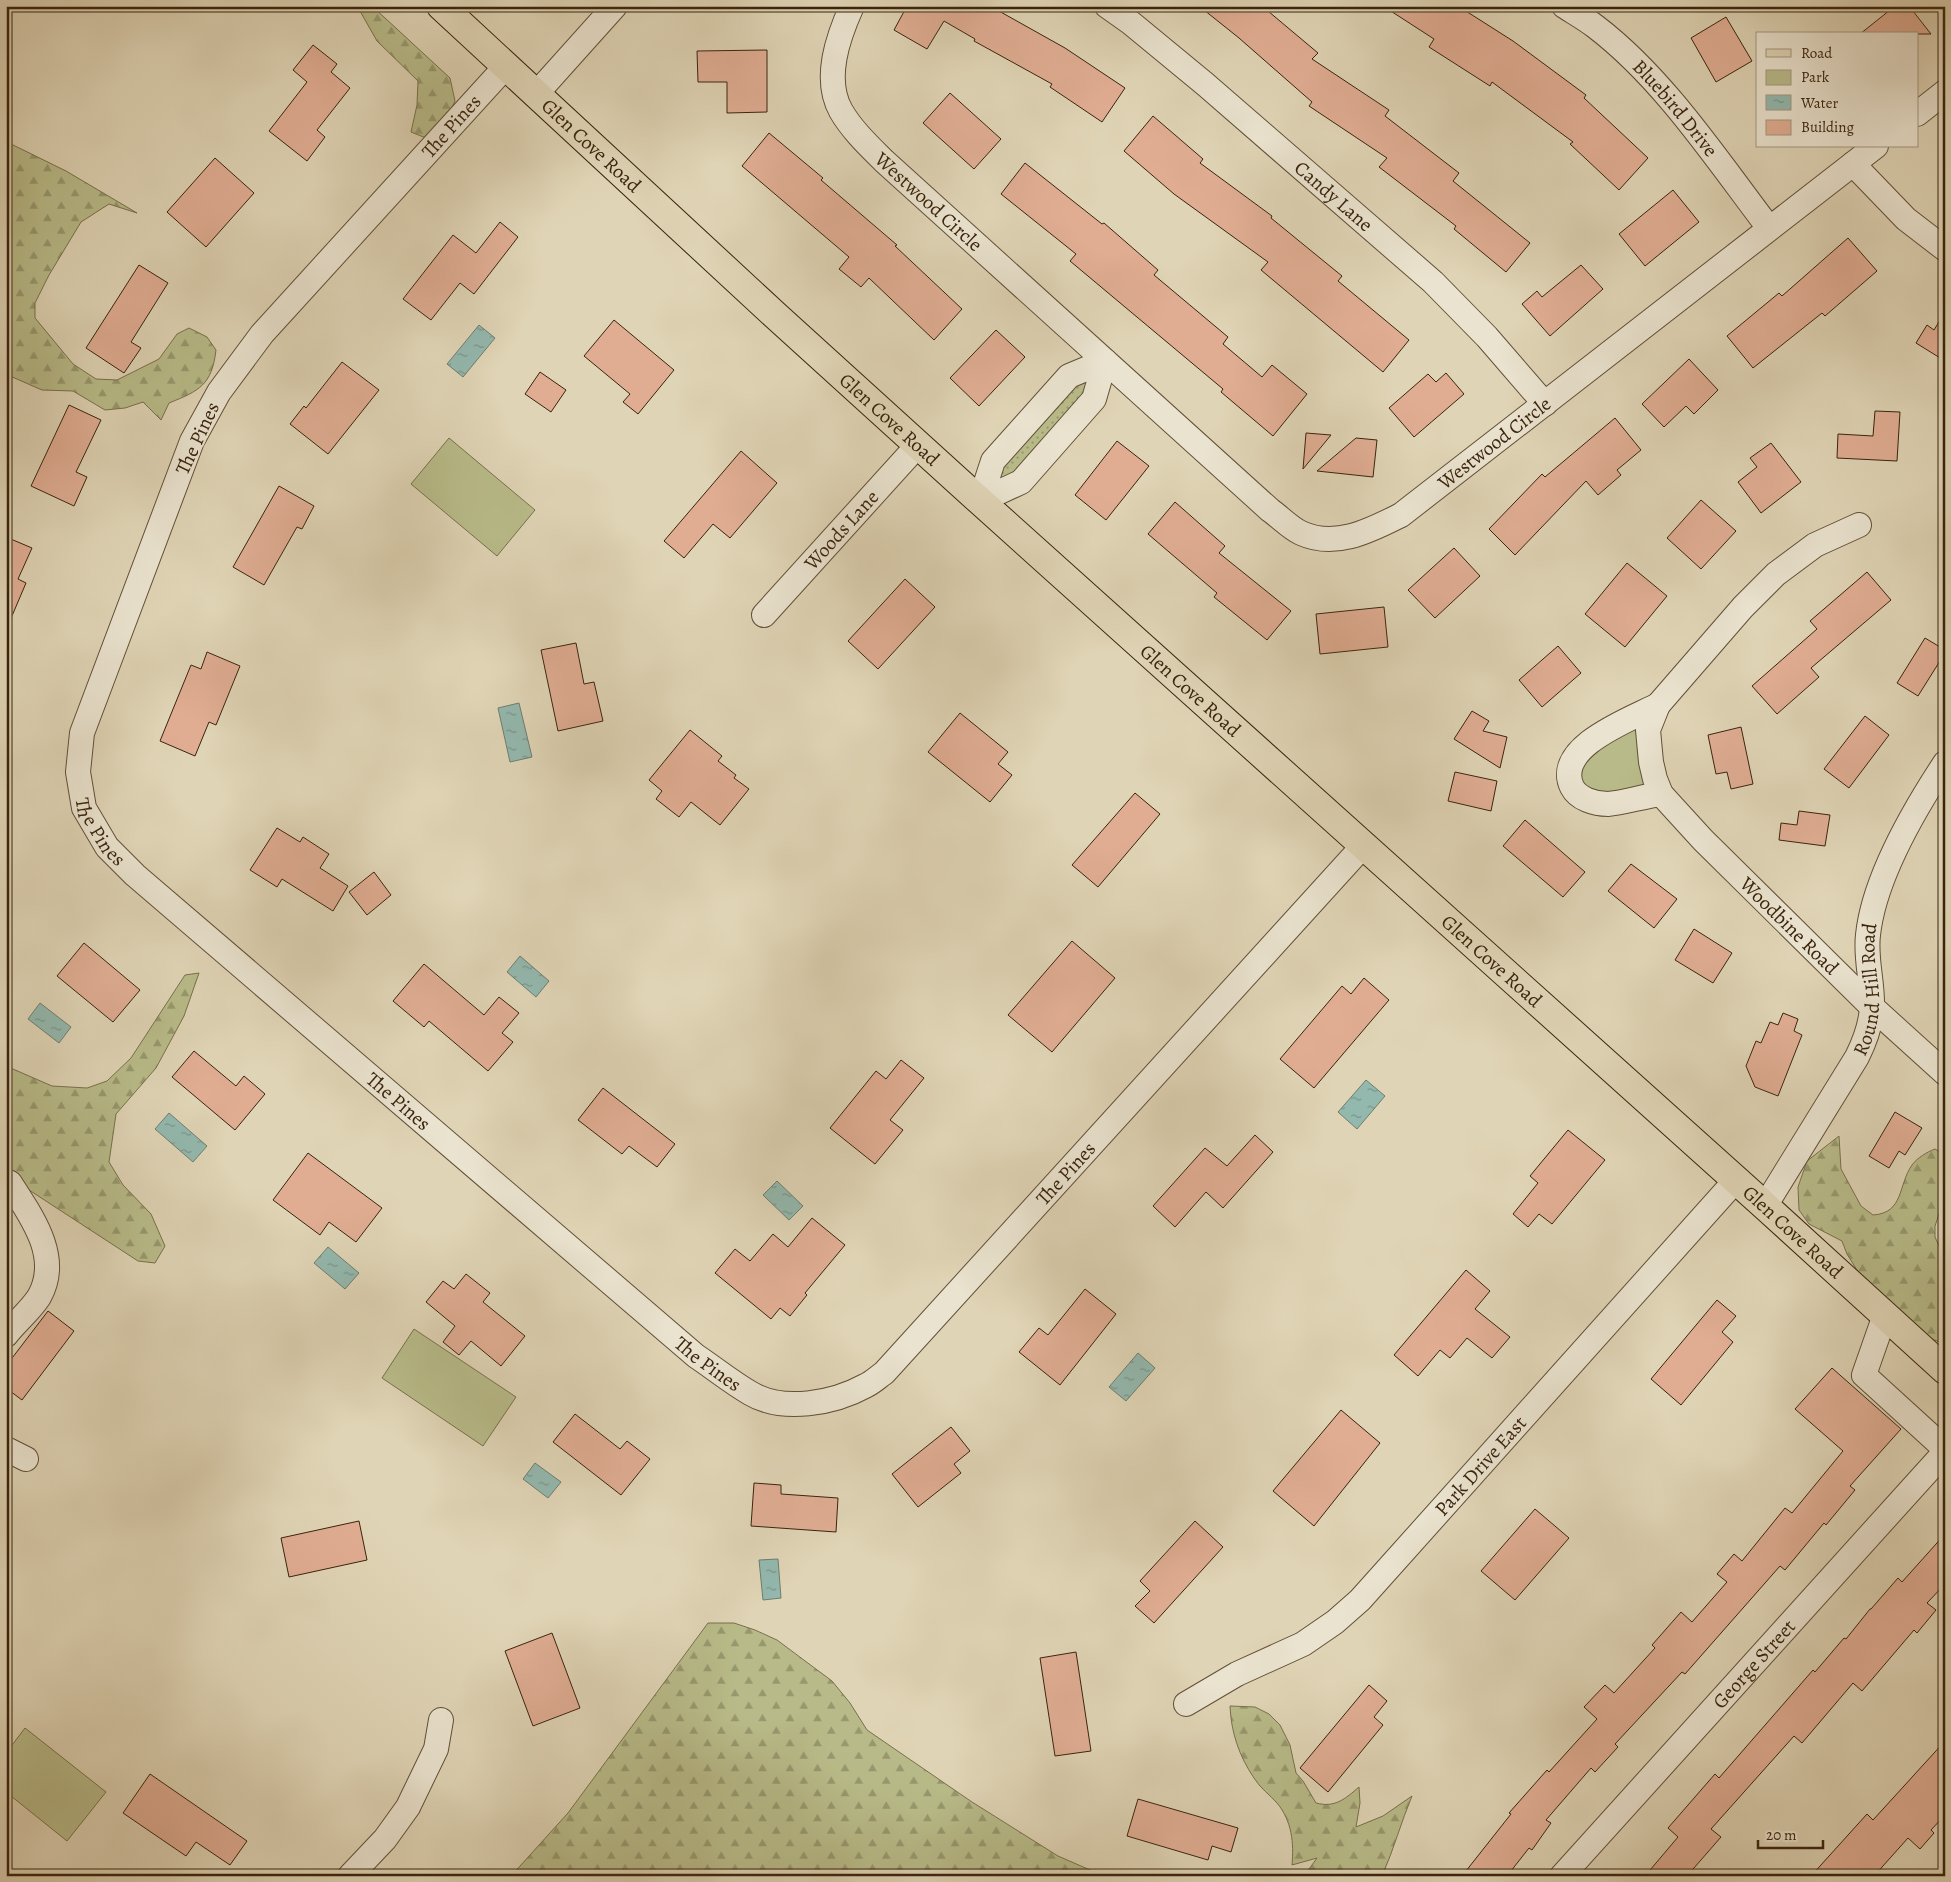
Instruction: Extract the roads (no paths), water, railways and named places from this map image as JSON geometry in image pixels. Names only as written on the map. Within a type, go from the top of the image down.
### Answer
[{"type":"main road","name":"Glen Cove Road","points":[[441,6],[918,445],[1945,1370]]},
{"type":"street","points":[[537,93],[615,6]]},
{"type":"street","name":"Westwood Circle","points":[[852,6],[841,31],[832,76],[833,88],[840,110],[856,133],[884,161],[1270,510],[1301,533],[1323,539],[1338,539],[1364,533],[1401,516],[1873,148]]},
{"type":"street","name":"Candy Lane","points":[[1107,6],[1206,84],[1433,282],[1487,337],[1545,404]]},
{"type":"street","name":"Bluebird Drive","points":[[1564,6],[1596,27],[1632,59],[1671,101],[1769,228]]},
{"type":"street","name":"The Pines","points":[[507,65],[262,334],[219,392],[192,441],[82,733],[78,772],[84,808],[107,847],[135,876],[696,1356],[752,1395],[777,1402],[811,1404],[837,1398],[866,1386],[884,1372],[1363,846]]},
{"type":"street","points":[[1918,113],[1945,92]]},
{"type":"street","points":[[1853,164],[1906,219],[1945,249]]},
{"type":"street","points":[[980,501],[1021,482],[1094,399],[1105,361]]},
{"type":"street","points":[[980,501],[993,460],[1069,376],[1105,361]]},
{"type":"street","name":"Woods Lane","points":[[764,615],[918,445]]},
{"type":"street","name":"Woodbine Road","points":[[1859,525],[1816,545],[1776,574],[1744,607],[1658,705],[1648,730],[1648,744],[1655,780],[1661,794],[1703,840],[1872,1007],[1945,1073]]},
{"type":"street","name":"Woodbine Road","points":[[1658,705],[1593,739],[1580,750],[1569,767],[1568,779],[1575,793],[1585,799],[1608,804],[1661,794]]},
{"type":"street","name":"Round Hill Road","points":[[1765,1206],[1857,1057],[1868,1033],[1872,1007],[1868,935],[1873,910],[1883,880],[1905,830],[1945,763]]},
{"type":"street","points":[[6,1180],[10,1183],[32,1218],[44,1242],[48,1267],[46,1284],[38,1299],[6,1335]]},
{"type":"street","name":"Park Drive East","points":[[1186,1704],[1237,1674],[1303,1644],[1335,1622],[1360,1600],[1736,1180]]},
{"type":"street","points":[[1884,1315],[1864,1375],[1945,1450]]},
{"type":"street","name":"George Street","points":[[1562,1876],[1945,1450]]},
{"type":"street","points":[[350,1876],[385,1839],[408,1807],[436,1749],[441,1720]]},
{"type":"water","points":[[479,325],[495,338],[463,377],[447,364]]},
{"type":"water","points":[[519,703],[532,757],[510,762],[498,708]]},
{"type":"water","points":[[520,956],[549,981],[536,997],[507,972]]},
{"type":"water","points":[[40,1003],[71,1027],[59,1043],[28,1019]]},
{"type":"water","points":[[1366,1080],[1385,1096],[1357,1129],[1338,1112]]},
{"type":"water","points":[[169,1113],[207,1146],[193,1162],[155,1129]]},
{"type":"water","points":[[777,1181],[803,1206],[789,1220],[763,1195]]},
{"type":"water","points":[[328,1247],[359,1273],[345,1289],[314,1263]]},
{"type":"water","points":[[1138,1353],[1155,1368],[1126,1401],[1109,1387]]},
{"type":"water","points":[[535,1463],[561,1482],[548,1498],[523,1479]]},
{"type":"water","points":[[778,1559],[781,1598],[763,1600],[759,1560]]}]
